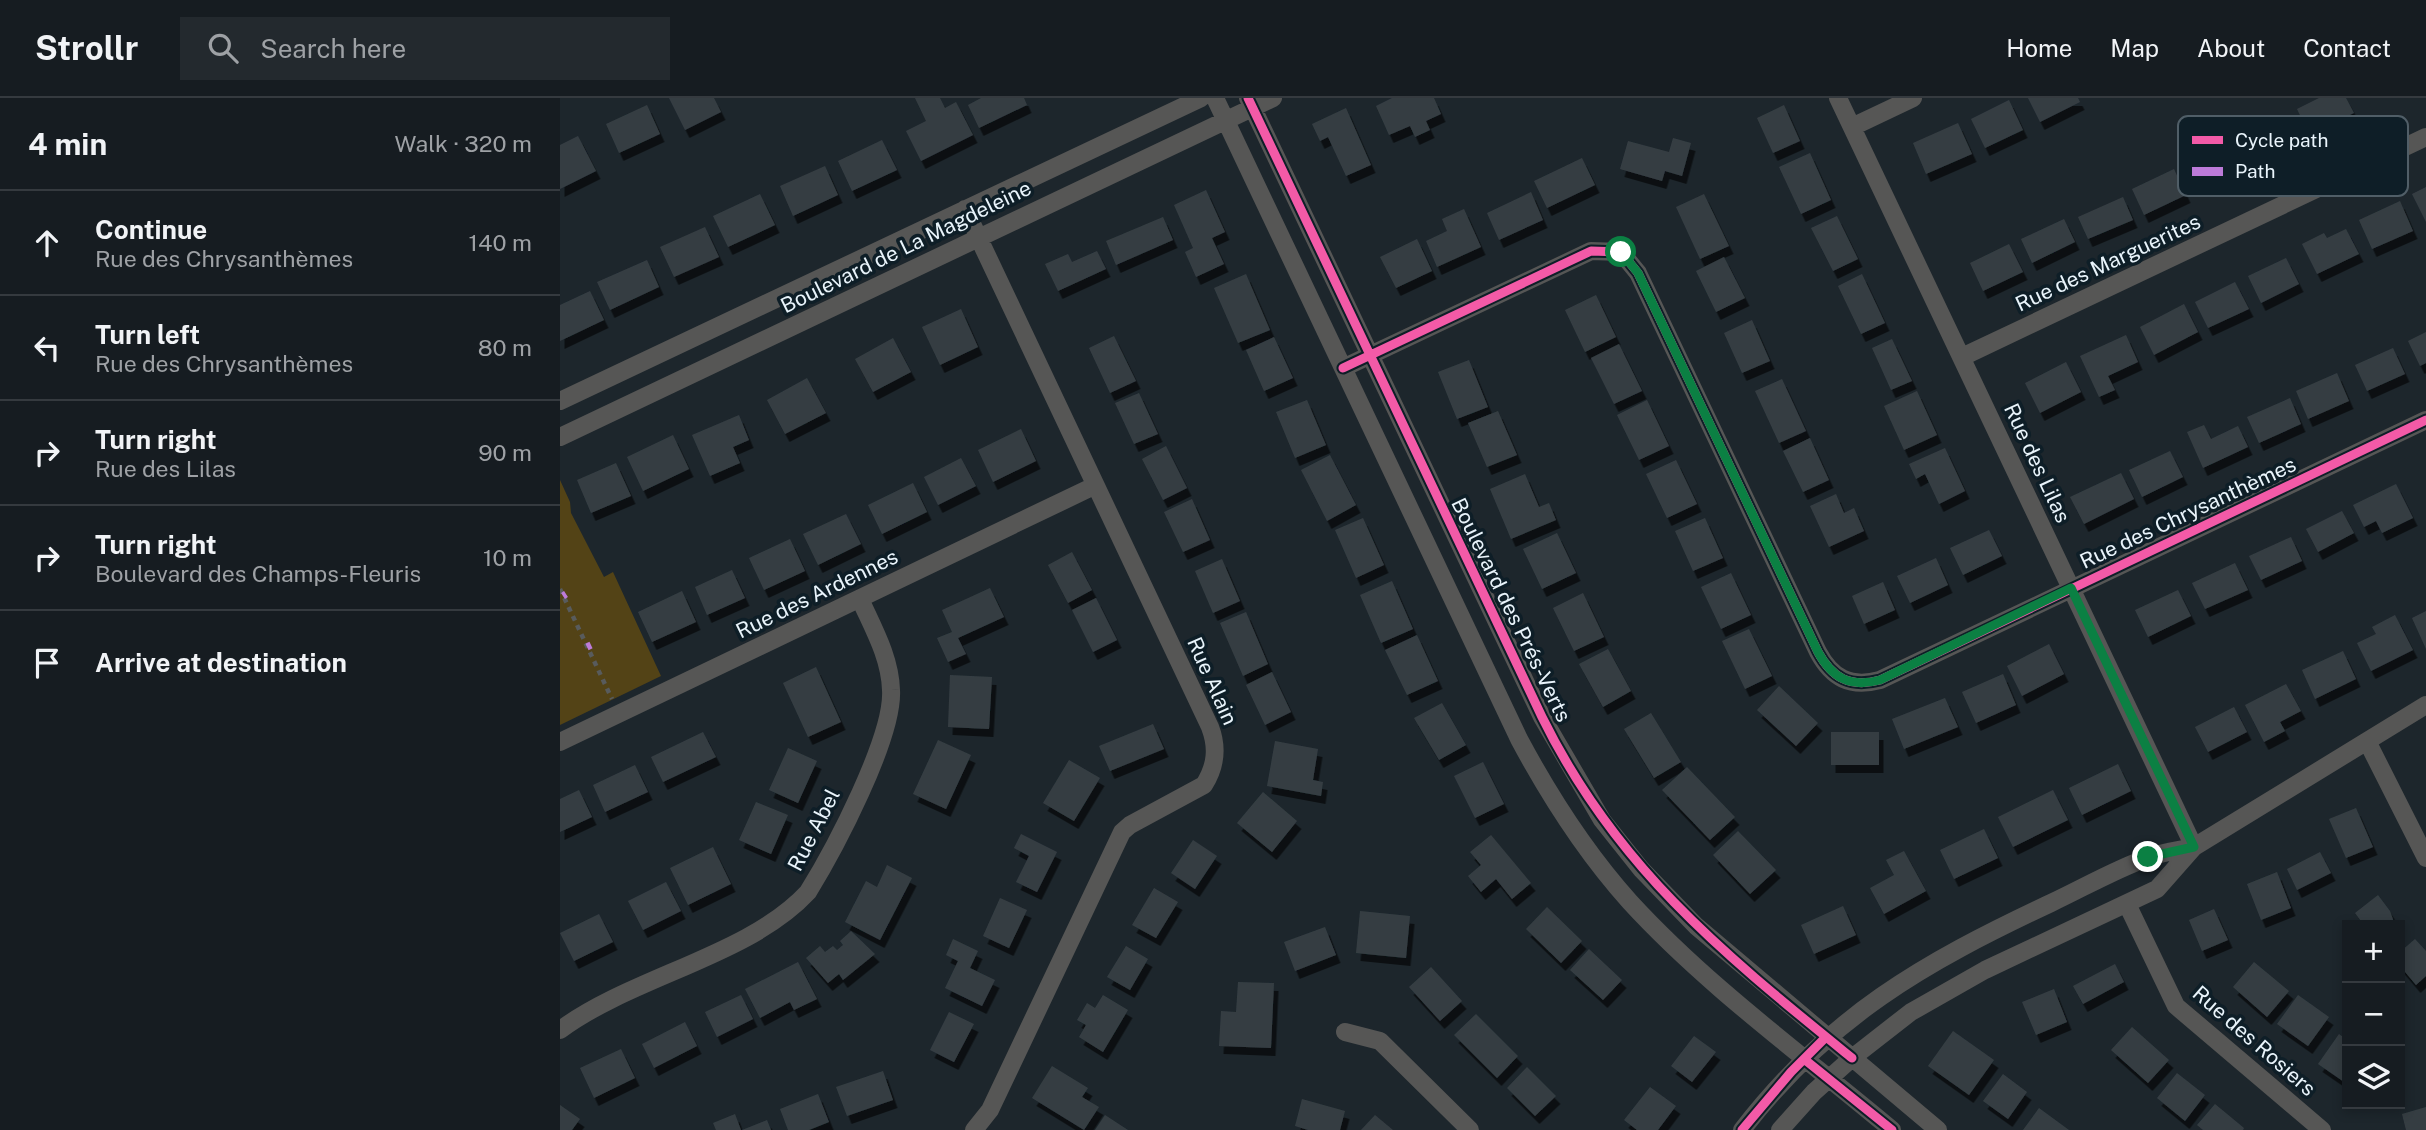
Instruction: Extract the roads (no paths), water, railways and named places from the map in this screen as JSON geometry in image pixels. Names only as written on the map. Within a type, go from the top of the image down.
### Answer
[{"type":"street","name":"Boulevard de La Magdeleine","points":[[560,401],[1201,98]]},
{"type":"street","points":[[1215,98],[1519,739],[1564,817],[1593,858],[1645,918],[1804,1059],[1892,1130]]},
{"type":"street","name":"Boulevard de La Magdeleine","points":[[560,437],[1226,120],[1250,103],[1273,98]]},
{"type":"street","name":"Rue des Lilas","points":[[1838,98],[2194,847]]},
{"type":"street","points":[[1852,127],[1913,98]]},
{"type":"street","name":"Boulevard des Prés-Verts","points":[[1250,103],[1556,745],[1602,820],[1678,909],[1938,1130]]},
{"type":"street","name":"Rue des Marguerites","points":[[2408,146],[2426,137]]},
{"type":"street","name":"Rue des Marguerites","points":[[1962,357],[2302,196]]},
{"type":"street","name":"Rue Alain","points":[[965,209],[1214,738],[1214,762],[1203,785],[1122,832],[990,1110],[977,1129]]},
{"type":"street","name":"Rue des Chrysanthèmes","points":[[1343,368],[1591,251],[1621,252],[1638,273],[1818,652],[1835,676],[1858,684],[1880,680],[2426,420]]},
{"type":"street","name":"Rue des Ardennes","points":[[560,742],[1094,486]]},
{"type":"street","name":"Rue Abel","points":[[560,1030],[603,1003],[761,929],[794,907],[808,892],[878,751],[889,722],[892,691],[887,662],[860,598]]},
{"type":"street","points":[[1780,1130],[1852,1058],[1911,1012],[1959,983],[2157,889],[2194,847],[2426,705]]},
{"type":"street","points":[[2367,741],[2426,858]]},
{"type":"street","points":[[1742,1130],[1826,1037],[1901,981],[1967,943],[2148,857],[2194,847]]},
{"type":"street","name":"Rue des Rosiers","points":[[2127,904],[2176,1006],[2322,1130]]},
{"type":"street","points":[[1345,1032],[1380,1041],[1470,1130]]}]
